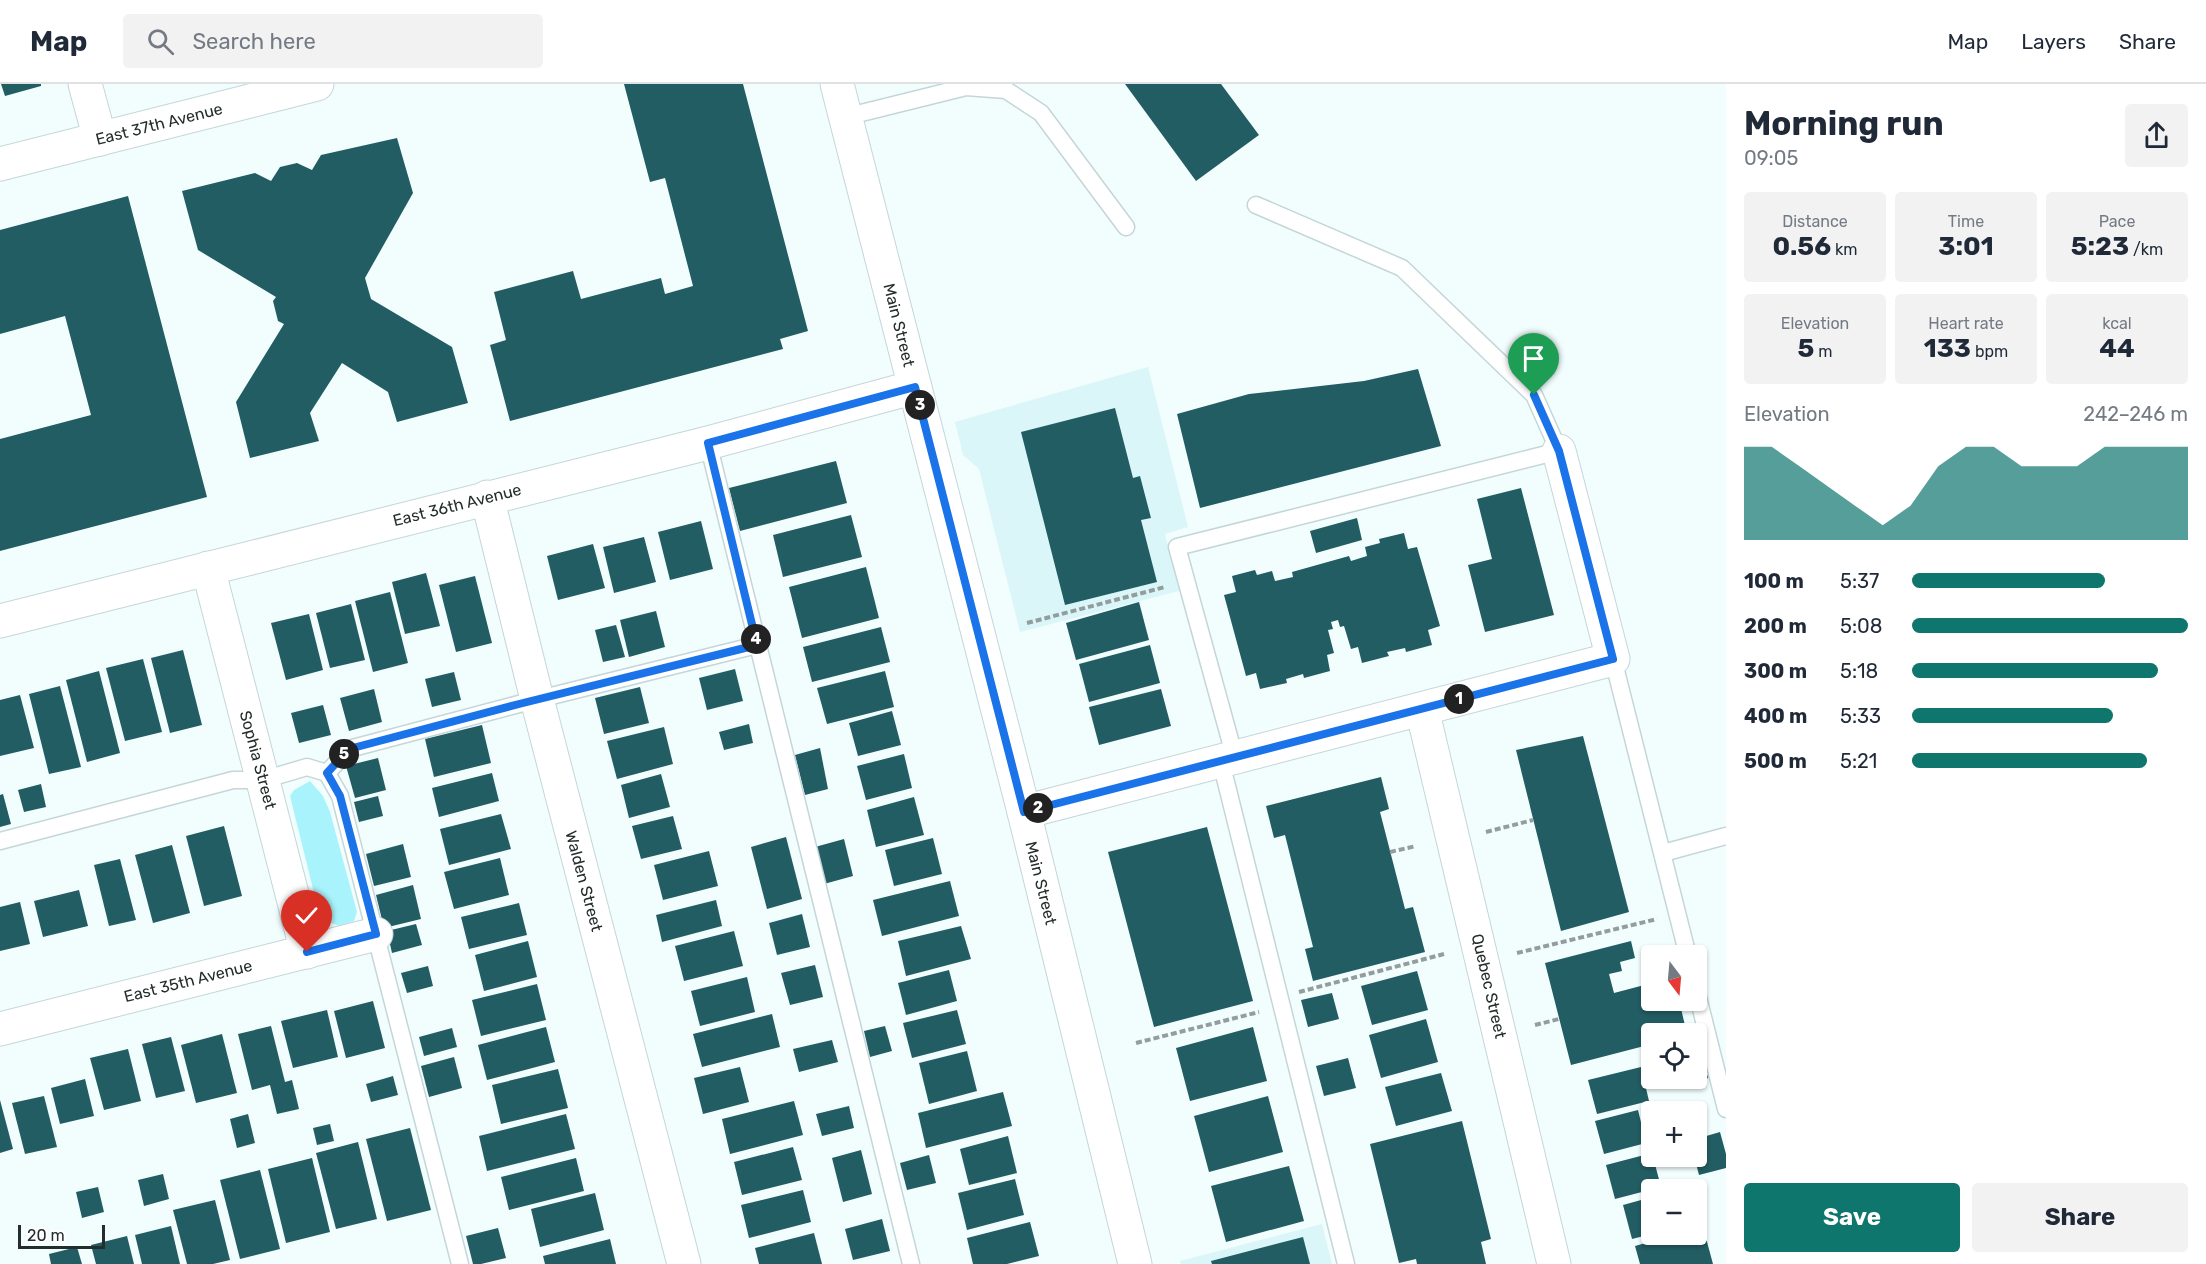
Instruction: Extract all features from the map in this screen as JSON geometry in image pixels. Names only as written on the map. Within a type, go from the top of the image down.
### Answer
[{"type":"street","points":[[85,84],[100,139]]},
{"type":"street","name":"East 37th Avenue","points":[[0,164],[317,84]]},
{"type":"street","name":"Main Street","points":[[837,84],[1024,812],[1135,1264]]},
{"type":"street","name":"East 36th Avenue","points":[[0,621],[708,443],[915,387]]},
{"type":"street","points":[[1024,812],[1613,659],[1559,451]]},
{"type":"street","name":"Walden Street","points":[[487,497],[537,699],[684,1264]]},
{"type":"street","name":"Sophia Street","points":[[208,568],[307,952]]},
{"type":"street","name":"Quebec Street","points":[[1422,709],[1554,1264]]},
{"type":"street","name":"East 35th Avenue","points":[[0,1029],[376,934]]},
{"type":"lane","points":[[846,117],[966,87],[1006,90],[1041,113],[1126,227]]},
{"type":"lane","points":[[1256,205],[1402,268],[1534,395],[1559,451],[1177,547],[1187,582],[1282,1002],[1346,1264]]},
{"type":"lane","points":[[708,443],[911,1264]]},
{"type":"lane","points":[[327,773],[349,749],[537,699],[757,645]]},
{"type":"lane","points":[[1613,659],[1686,945]]},
{"type":"lane","points":[[0,841],[233,780],[263,780],[307,767],[327,773],[340,796],[459,1264]]},
{"type":"lane","points":[[1663,853],[1726,836]]},
{"type":"lane","points":[[1702,1011],[1726,1109]]},
{"type":"path","points":[[1027,623],[1187,582]]},
{"type":"path","points":[[1486,832],[1533,820]]},
{"type":"path","points":[[1390,852],[1416,846]]},
{"type":"path","points":[[1517,953],[1678,913]]},
{"type":"path","points":[[1136,1043],[1443,954]]},
{"type":"path","points":[[1535,1025],[1559,1019]]},
{"type":"shaded area","points":[[1148,367],[1188,527],[1165,534],[1179,591],[1020,632],[979,469],[963,455],[955,422]]},
{"type":"shaded area","points":[[310,781],[323,796],[330,812],[357,912],[354,921],[339,926],[329,922],[317,905],[290,796],[294,790]]},
{"type":"shaded area","points":[[1322,1224],[1332,1264],[1181,1264],[1180,1261]]},
{"type":"building","points":[[1,84],[41,84],[41,86],[5,96]]},
{"type":"building","points":[[624,84],[743,84],[808,331],[780,339],[783,349],[510,421],[490,345],[506,340],[494,292],[573,271],[581,299],[661,278],[665,294],[693,286],[665,178],[650,182]]},
{"type":"building","points":[[1125,84],[1221,84],[1259,135],[1196,181]]},
{"type":"building","points":[[397,138],[413,193],[365,278],[371,299],[452,347],[468,403],[397,422],[388,392],[342,363],[310,413],[319,441],[250,458],[236,402],[284,324],[278,321],[273,301],[276,297],[198,250],[182,191],[255,173],[271,181],[280,167],[297,163],[312,170],[321,155]]},
{"type":"building","points":[[128,196],[207,497],[0,551],[0,439],[91,415],[65,316],[0,334],[0,230]]},
{"type":"building","points":[[1418,369],[1441,446],[1200,508],[1177,414],[1249,394],[1364,381]]},
{"type":"building","points":[[1115,408],[1133,478],[1140,476],[1151,518],[1141,520],[1157,582],[1065,605],[1021,432]]},
{"type":"building","points":[[836,461],[847,503],[740,531],[729,488]]},
{"type":"building","points":[[1521,488],[1554,615],[1485,632],[1468,565],[1492,559],[1477,499]]},
{"type":"building","points":[[851,515],[862,557],[783,577],[773,535]]},
{"type":"building","points":[[1357,518],[1362,540],[1316,553],[1310,531]]},
{"type":"building","points":[[701,521],[713,569],[670,580],[658,532]]},
{"type":"building","points":[[1404,533],[1408,549],[1417,547],[1440,626],[1428,630],[1432,645],[1406,652],[1405,648],[1387,652],[1389,656],[1362,663],[1358,647],[1351,649],[1344,626],[1340,627],[1338,620],[1331,622],[1333,629],[1328,630],[1334,653],[1327,655],[1330,671],[1304,678],[1303,674],[1286,679],[1287,683],[1260,689],[1256,673],[1246,676],[1224,595],[1236,592],[1232,576],[1255,570],[1257,575],[1272,571],[1275,581],[1293,577],[1292,572],[1349,556],[1351,561],[1367,556],[1365,547],[1380,543],[1379,539]]},
{"type":"building","points":[[644,537],[656,582],[614,593],[603,547]]},
{"type":"building","points":[[593,544],[605,588],[558,600],[547,556]]},
{"type":"building","points":[[866,567],[879,618],[802,638],[789,587]]},
{"type":"building","points":[[426,573],[440,626],[405,634],[392,582]]},
{"type":"building","points":[[475,576],[492,643],[456,652],[439,585]]},
{"type":"building","points":[[390,592],[408,663],[373,672],[355,601]]},
{"type":"building","points":[[1139,602],[1149,640],[1076,660],[1066,623]]},
{"type":"building","points":[[351,604],[365,660],[330,668],[316,613]]},
{"type":"building","points":[[656,611],[665,647],[629,657],[620,620]]},
{"type":"building","points":[[309,614],[323,670],[286,680],[271,623]]},
{"type":"building","points":[[616,625],[625,657],[603,662],[595,630]]},
{"type":"building","points":[[881,627],[890,662],[812,682],[803,647]]},
{"type":"building","points":[[1150,645],[1160,683],[1089,702],[1079,664]]},
{"type":"building","points":[[183,650],[202,725],[170,733],[151,658]]},
{"type":"building","points":[[143,659],[162,732],[125,741],[106,668]]},
{"type":"building","points":[[735,669],[743,701],[707,710],[699,678]]},
{"type":"building","points":[[99,671],[120,753],[87,762],[66,680]]},
{"type":"building","points":[[885,671],[894,707],[827,724],[817,688]]},
{"type":"building","points":[[454,672],[461,700],[432,707],[425,679]]},
{"type":"building","points":[[60,686],[81,767],[49,774],[29,694]]},
{"type":"building","points":[[640,687],[649,723],[604,734],[595,698]]},
{"type":"building","points":[[374,689],[382,722],[349,731],[340,698]]},
{"type":"building","points":[[1161,689],[1171,726],[1099,745],[1089,707]]},
{"type":"building","points":[[20,695],[34,748],[0,756],[0,700]]},
{"type":"building","points":[[323,705],[331,735],[299,743],[291,713]]},
{"type":"building","points":[[892,711],[901,745],[858,756],[849,723]]},
{"type":"building","points":[[749,724],[753,743],[724,750],[719,732]]},
{"type":"building","points":[[482,725],[491,763],[434,777],[425,739]]},
{"type":"building","points":[[664,727],[673,764],[617,779],[607,741]]},
{"type":"building","points":[[1583,736],[1629,912],[1561,931],[1516,750]]},
{"type":"building","points":[[820,748],[828,789],[805,795],[795,755]]},
{"type":"building","points":[[904,754],[912,788],[866,800],[857,766]]},
{"type":"building","points":[[378,758],[386,790],[355,798],[346,766]]},
{"type":"building","points":[[492,773],[499,801],[439,817],[432,788]]},
{"type":"building","points":[[661,774],[670,807],[629,818],[621,785]]},
{"type":"building","points":[[1381,777],[1389,809],[1380,812],[1405,909],[1413,907],[1425,952],[1313,981],[1305,949],[1313,947],[1285,835],[1274,838],[1266,806]]},
{"type":"building","points":[[41,784],[46,807],[24,812],[18,790]]},
{"type":"building","points":[[3,794],[11,824],[0,827],[0,795]]},
{"type":"building","points":[[378,796],[383,816],[359,822],[354,802]]},
{"type":"building","points":[[914,797],[924,835],[876,847],[867,810]]},
{"type":"building","points":[[501,814],[511,849],[449,865],[440,829]]},
{"type":"building","points":[[673,816],[682,849],[641,859],[632,826]]},
{"type":"building","points":[[224,826],[242,896],[204,906],[186,836]]},
{"type":"building","points":[[1207,827],[1253,1001],[1154,1027],[1108,852]]},
{"type":"building","points":[[786,837],[802,899],[767,909],[751,847]]},
{"type":"building","points":[[933,838],[942,874],[894,886],[885,850]]},
{"type":"building","points":[[844,839],[853,876],[824,884],[815,847]]},
{"type":"building","points":[[403,844],[411,877],[374,886],[366,854]]},
{"type":"building","points":[[172,845],[190,913],[153,923],[135,855]]},
{"type":"building","points":[[709,851],[718,886],[663,900],[654,865]]},
{"type":"building","points":[[500,858],[509,895],[454,909],[444,872]]},
{"type":"building","points":[[120,859],[136,920],[109,926],[94,865]]},
{"type":"building","points":[[950,881],[959,916],[882,936],[873,900]]},
{"type":"building","points":[[413,885],[421,919],[384,928],[376,895]]},
{"type":"building","points":[[79,890],[88,926],[43,937],[34,901]]},
{"type":"building","points":[[716,900],[722,926],[662,942],[656,915]]},
{"type":"building","points":[[20,902],[30,944],[0,951],[0,907]]},
{"type":"building","points":[[519,903],[527,935],[469,949],[461,917]]},
{"type":"building","points":[[802,914],[810,947],[777,955],[769,923]]},
{"type":"building","points":[[416,924],[422,945],[392,953],[387,931]]},
{"type":"building","points":[[961,926],[971,959],[906,976],[898,941]]},
{"type":"building","points":[[734,931],[743,966],[684,981],[675,946]]},
{"type":"building","points":[[528,941],[537,977],[484,991],[475,955]]},
{"type":"building","points":[[1631,941],[1635,958],[1620,962],[1622,971],[1609,974],[1614,993],[1641,986],[1641,1011],[1682,1011],[1684,1023],[1641,1023],[1641,1047],[1571,1065],[1545,963]]},
{"type":"building","points":[[815,965],[823,997],[790,1005],[781,973]]},
{"type":"building","points":[[428,966],[433,986],[407,993],[401,973]]},
{"type":"building","points":[[949,970],[957,1001],[906,1015],[898,983]]},
{"type":"building","points":[[1417,971],[1428,1010],[1372,1025],[1361,986]]},
{"type":"building","points":[[747,977],[755,1012],[700,1026],[691,991]]},
{"type":"building","points":[[537,984],[546,1020],[481,1036],[472,1000]]},
{"type":"building","points":[[1332,993],[1339,1019],[1308,1027],[1301,1000]]},
{"type":"building","points":[[373,1001],[385,1048],[346,1058],[334,1011]]},
{"type":"building","points":[[327,1010],[338,1057],[293,1068],[281,1021]]},
{"type":"building","points":[[957,1010],[966,1044],[912,1058],[903,1023]]},
{"type":"building","points":[[772,1014],[780,1047],[702,1067],[693,1034]]},
{"type":"building","points":[[1426,1019],[1438,1062],[1381,1078],[1369,1035]]},
{"type":"building","points":[[271,1026],[285,1082],[292,1080],[299,1109],[277,1114],[270,1085],[252,1090],[238,1034]]},
{"type":"building","points":[[885,1026],[892,1051],[870,1057],[864,1031]]},
{"type":"building","points":[[546,1027],[555,1062],[487,1080],[478,1045]]},
{"type":"building","points":[[1253,1027],[1267,1081],[1190,1101],[1176,1048]]},
{"type":"building","points":[[452,1028],[457,1047],[424,1056],[419,1037]]},
{"type":"building","points":[[222,1034],[237,1093],[196,1103],[181,1045]]},
{"type":"building","points":[[171,1037],[185,1091],[156,1098],[142,1044]]},
{"type":"building","points":[[832,1040],[838,1062],[799,1072],[793,1049]]},
{"type":"building","points":[[128,1049],[141,1101],[104,1110],[90,1058]]},
{"type":"building","points":[[967,1051],[977,1091],[929,1104],[919,1063]]},
{"type":"building","points":[[454,1057],[462,1088],[429,1097],[421,1066]]},
{"type":"building","points":[[1348,1058],[1356,1088],[1324,1096],[1316,1066]]},
{"type":"building","points":[[740,1067],[749,1102],[703,1114],[694,1078]]},
{"type":"building","points":[[1641,1067],[1641,1089],[1646,1089],[1649,1101],[1641,1101],[1641,1103],[1597,1114],[1588,1080]]},
{"type":"building","points":[[558,1069],[568,1108],[501,1124],[492,1085]]},
{"type":"building","points":[[1441,1073],[1452,1111],[1396,1126],[1385,1087]]},
{"type":"building","points":[[393,1076],[398,1095],[371,1102],[366,1084]]},
{"type":"building","points":[[85,1079],[94,1116],[60,1124],[51,1088]]},
{"type":"building","points":[[1003,1092],[1012,1126],[926,1148],[918,1113]]},
{"type":"building","points":[[44,1096],[57,1147],[25,1154],[12,1103]]},
{"type":"building","points":[[1268,1096],[1283,1152],[1209,1172],[1194,1116]]},
{"type":"building","points":[[0,1100],[13,1149],[0,1153]]},
{"type":"building","points":[[794,1101],[803,1135],[730,1154],[722,1119]]},
{"type":"building","points":[[849,1106],[854,1128],[822,1136],[816,1114]]},
{"type":"building","points":[[1638,1110],[1641,1122],[1641,1144],[1604,1154],[1595,1121]]},
{"type":"building","points":[[248,1114],[255,1143],[237,1148],[230,1119]]},
{"type":"building","points":[[566,1114],[575,1149],[487,1171],[479,1136]]},
{"type":"building","points":[[1462,1121],[1491,1239],[1481,1242],[1486,1264],[1417,1264],[1416,1259],[1399,1263],[1370,1144]]},
{"type":"building","points":[[330,1124],[334,1141],[317,1145],[313,1128]]},
{"type":"building","points":[[410,1128],[431,1210],[387,1221],[366,1139]]},
{"type":"building","points":[[1720,1132],[1726,1154],[1726,1168],[1699,1175],[1697,1167],[1707,1167],[1707,1136]]},
{"type":"building","points":[[1008,1136],[1017,1173],[969,1185],[960,1149]]},
{"type":"building","points":[[358,1142],[377,1219],[336,1229],[316,1153]]},
{"type":"building","points":[[793,1147],[802,1180],[742,1195],[734,1162]]},
{"type":"building","points":[[861,1150],[872,1194],[843,1202],[832,1158]]},
{"type":"building","points":[[929,1155],[936,1183],[907,1190],[900,1163]]},
{"type":"building","points":[[1641,1156],[1641,1167],[1656,1167],[1659,1179],[1641,1179],[1641,1192],[1615,1199],[1606,1165]]},
{"type":"building","points":[[312,1158],[330,1232],[286,1243],[268,1169]]},
{"type":"building","points":[[576,1158],[584,1191],[509,1210],[501,1177]]},
{"type":"building","points":[[1289,1166],[1304,1221],[1226,1242],[1211,1186]]},
{"type":"building","points":[[260,1170],[280,1249],[240,1259],[220,1180]]},
{"type":"building","points":[[163,1174],[169,1199],[144,1206],[138,1180]]},
{"type":"building","points":[[1015,1179],[1024,1215],[967,1230],[958,1193]]},
{"type":"building","points":[[98,1187],[104,1212],[82,1218],[76,1192]]},
{"type":"building","points":[[803,1190],[811,1222],[749,1238],[741,1205]]},
{"type":"building","points":[[595,1193],[604,1230],[540,1247],[531,1209]]},
{"type":"building","points":[[215,1200],[230,1260],[213,1264],[187,1264],[173,1210]]},
{"type":"building","points":[[1641,1200],[1641,1237],[1632,1239],[1623,1205]]},
{"type":"building","points":[[882,1219],[890,1251],[853,1260],[845,1229]]},
{"type":"building","points":[[1030,1222],[1039,1256],[1007,1264],[973,1264],[967,1238]]},
{"type":"building","points":[[171,1226],[180,1264],[142,1264],[135,1235]]},
{"type":"building","points":[[498,1228],[506,1258],[473,1264],[466,1236]]},
{"type":"building","points":[[814,1233],[822,1264],[759,1264],[755,1248]]},
{"type":"building","points":[[127,1236],[134,1264],[96,1264],[91,1245]]},
{"type":"building","points":[[1303,1237],[1310,1264],[1212,1264],[1211,1261]]},
{"type":"building","points":[[610,1239],[616,1264],[545,1264],[543,1256]]},
{"type":"building","points":[[1707,1242],[1713,1264],[1640,1264],[1635,1246],[1707,1245]]},
{"type":"building","points":[[77,1247],[82,1264],[51,1264],[49,1254]]},
{"type":"route","points":[[307,952],[376,934],[340,796],[327,773],[349,749],[757,645],[708,443],[915,387],[1024,812],[1613,659],[1559,451],[1534,395]]}]
